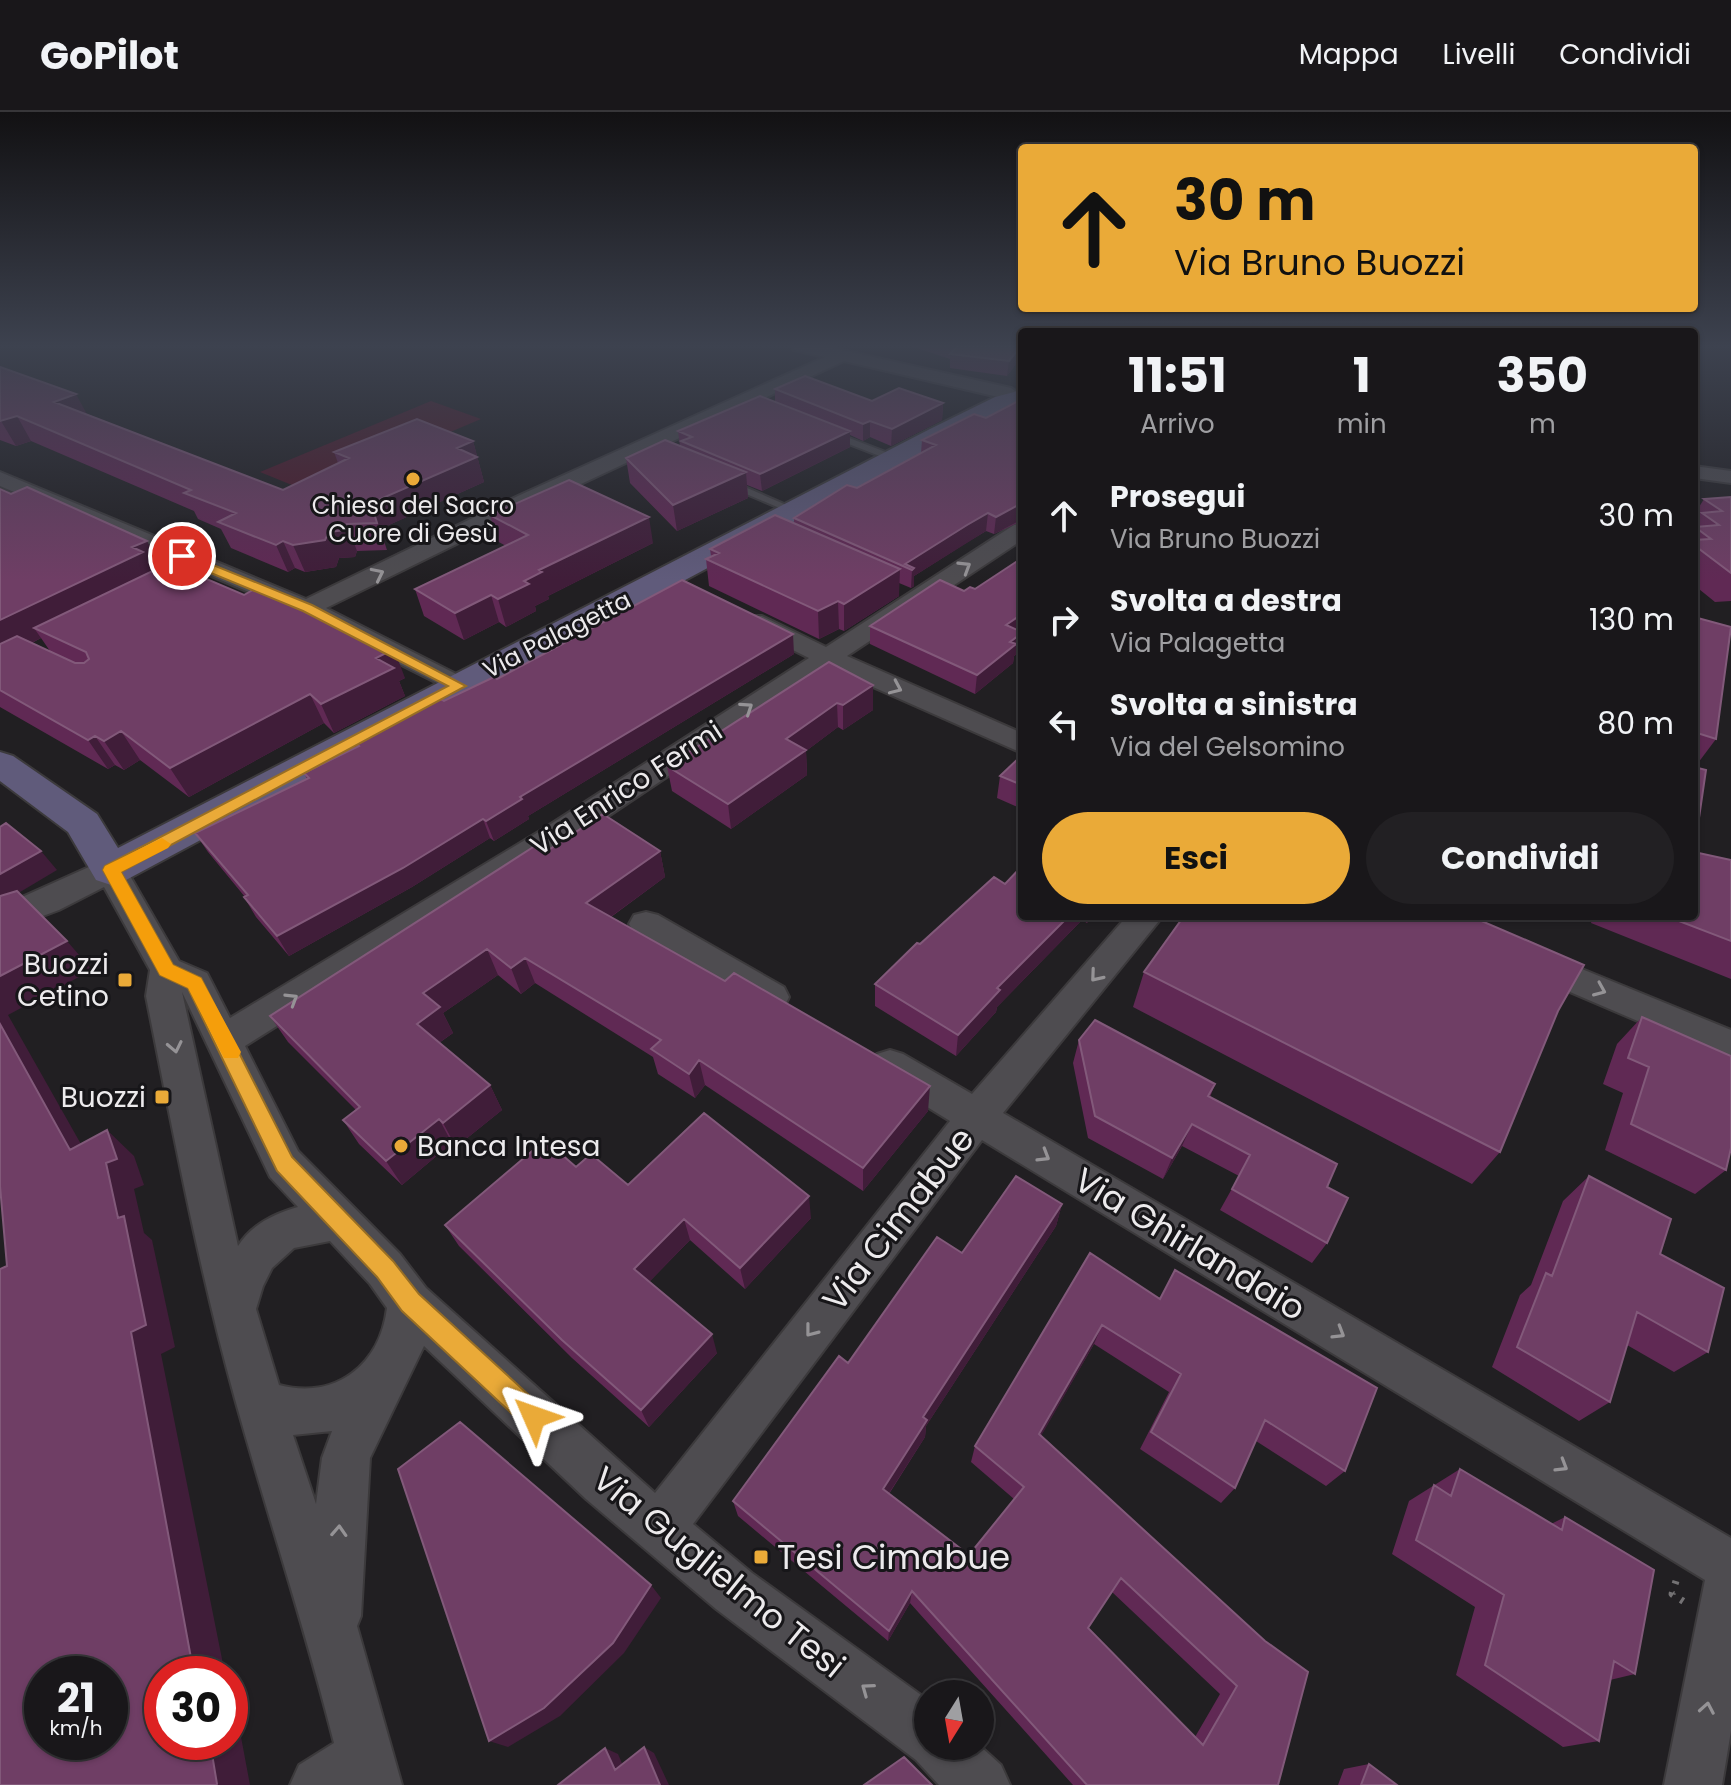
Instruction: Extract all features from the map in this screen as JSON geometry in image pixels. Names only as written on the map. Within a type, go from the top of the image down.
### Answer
[{"type":"street","points":[[307,608],[676,424]]},
{"type":"street","name":"Via Palagetta","points":[[111,870],[459,686],[679,584],[793,510],[959,424]]},
{"type":"street","points":[[1698,473],[1731,477]]},
{"type":"street","points":[[0,478],[307,608],[459,686]]},
{"type":"street","name":"Via Enrico Fermi","points":[[225,1040],[551,839],[825,656],[910,594],[1018,532]]},
{"type":"street","points":[[181,581],[207,567]]},
{"type":"street","points":[[732,610],[825,656],[1018,742]]},
{"type":"street","points":[[0,764],[52,798],[83,823],[167,970],[164,996],[212,1226],[258,1399],[334,1637],[369,1770],[319,1785]]},
{"type":"street","points":[[0,920],[47,902],[111,870]]},
{"type":"street","name":"Via Cimabue","points":[[659,1529],[977,1116],[1143,920]]},
{"type":"street","points":[[646,924],[793,1009]]},
{"type":"street","points":[[1500,948],[1731,1046]]},
{"type":"street","points":[[167,970],[195,983],[282,1160],[335,1221],[385,1269],[410,1303],[406,1336],[356,1430],[346,1458],[334,1637]]},
{"type":"street","name":"Via Ghirlandaio","points":[[860,1048],[1731,1567]]},
{"type":"street","points":[[235,1307],[250,1264],[265,1241],[288,1229],[335,1221]]},
{"type":"street","name":"Via Guglielmo Tesi","points":[[410,1303],[603,1482],[659,1529],[734,1591],[914,1724]]},
{"type":"street","points":[[258,1399],[278,1409],[315,1413],[337,1408],[383,1378]]},
{"type":"street","points":[[1693,1785],[1731,1579]]},
{"type":"street","points":[[953,1760],[981,1785]]},
{"type":"lane","points":[[823,430],[893,458]]},
{"type":"lane","points":[[712,476],[793,510]]},
{"type":"shaded area","points":[[375,424],[469,424],[309,492],[260,472]]},
{"type":"building","points":[[36,424],[111,424],[283,490],[349,458],[334,452],[404,424],[430,424],[473,441],[457,448],[477,457],[371,503],[377,523],[347,524],[345,530],[329,532],[325,540],[293,545],[283,541],[276,545],[218,522],[236,513],[184,493],[191,490]]},
{"type":"building","points":[[694,424],[832,424],[850,431],[760,474],[681,441],[692,437],[678,431]]},
{"type":"building","points":[[878,424],[902,424],[892,429]]},
{"type":"building","points":[[954,424],[1018,424],[1018,505],[996,517],[988,513],[967,525],[905,564],[914,568],[912,570],[794,518],[847,485],[857,488],[936,445],[922,440]]},
{"type":"building","points":[[665,440],[746,472],[673,505],[626,458]]},
{"type":"building","points":[[569,480],[649,517],[539,570],[542,572],[524,581],[529,584],[498,599],[491,595],[455,613],[415,589],[528,535],[490,515]]},
{"type":"building","points":[[27,487],[147,541],[132,547],[143,552],[0,620],[0,489],[11,494]]},
{"type":"building","points":[[1731,497],[1731,573],[1698,548],[1698,540],[1711,539],[1698,527],[1719,525],[1702,513],[1722,511],[1704,499]]},
{"type":"building","points":[[775,515],[900,569],[844,604],[838,601],[818,611],[706,559],[719,553],[710,549]]},
{"type":"building","points":[[1018,561],[1018,617],[1006,625],[1018,630],[1018,636],[1010,642],[1016,644],[977,675],[870,626],[940,580],[964,591],[970,587],[975,589]]},
{"type":"building","points":[[169,563],[244,595],[256,588],[323,614],[394,649],[376,658],[394,668],[321,704],[310,694],[170,768],[121,731],[104,741],[95,736],[88,740],[0,690],[0,644],[17,636],[75,663],[84,663],[89,659],[86,652],[34,628]]},
{"type":"building","points":[[682,580],[793,634],[520,797],[522,799],[486,821],[483,819],[403,868],[277,936],[244,897],[248,895],[195,833],[309,778],[304,773],[359,746],[351,738],[433,695],[444,701],[494,677],[497,679]]},
{"type":"building","points":[[1698,618],[1731,627],[1716,739],[1698,733]]},
{"type":"building","points":[[829,662],[873,685],[843,705],[837,703],[786,739],[806,750],[728,804],[667,766]]},
{"type":"building","points":[[1018,759],[1018,783],[1000,776]]},
{"type":"building","points":[[1698,768],[1706,770],[1698,825]]},
{"type":"building","points":[[603,814],[660,851],[586,903],[725,981],[734,973],[930,1086],[863,1168],[699,1060],[689,1074],[651,1049],[661,1040],[525,958],[511,968],[487,949],[423,993],[440,1007],[417,1024],[490,1085],[443,1123],[439,1119],[386,1161],[343,1120],[360,1107],[270,1016],[538,844],[547,851]]},
{"type":"building","points":[[6,823],[41,851],[0,874],[0,827]]},
{"type":"building","points":[[1698,853],[1731,860],[1731,941],[1676,920],[1698,920]]},
{"type":"building","points":[[1018,870],[1018,920],[1065,920],[997,988],[1000,990],[958,1035],[875,984],[917,943],[920,944],[994,877],[1005,884]]},
{"type":"building","points":[[17,891],[67,941],[0,976],[0,896]]},
{"type":"building","points":[[1181,920],[1479,920],[1584,965],[1558,1011],[1500,1152],[1144,972]]},
{"type":"building","points":[[1642,1017],[1731,1056],[1731,1148],[1726,1170],[1631,1124],[1649,1067],[1628,1058]]},
{"type":"building","points":[[1095,1020],[1215,1084],[1208,1096],[1337,1164],[1327,1187],[1348,1198],[1327,1243],[1232,1189],[1250,1155],[1192,1124],[1172,1158],[1095,1116],[1079,1040]]},
{"type":"building","points":[[0,1024],[70,1150],[107,1130],[117,1159],[106,1163],[118,1218],[124,1216],[146,1325],[131,1332],[191,1656],[144,1656],[144,1760],[213,1760],[216,1785],[0,1785],[0,1269],[7,1266],[0,1186]]},
{"type":"building","points":[[704,1113],[809,1196],[740,1268],[684,1219],[634,1269],[712,1334],[641,1410],[562,1340],[445,1225],[545,1140],[576,1167],[591,1154],[628,1185]]},
{"type":"building","points":[[1016,1176],[1062,1204],[923,1417],[927,1420],[883,1489],[969,1555],[1024,1487],[975,1446],[1090,1253],[1160,1299],[1175,1270],[1377,1388],[1345,1471],[1265,1420],[1235,1488],[1151,1432],[1181,1374],[1102,1325],[1039,1434],[1265,1641],[1308,1672],[1278,1785],[1087,1785],[912,1591],[889,1631],[733,1501],[839,1356],[848,1363],[937,1237],[962,1253]],"holes":[[[1121,1578],[1237,1686],[1203,1745],[1088,1628]]]},
{"type":"building","points":[[1589,1176],[1671,1219],[1660,1254],[1724,1288],[1708,1352],[1637,1312],[1610,1402],[1517,1347],[1546,1273],[1552,1276]]},
{"type":"building","points":[[460,1422],[651,1585],[613,1643],[544,1708],[489,1741],[398,1469]]},
{"type":"building","points":[[1460,1469],[1562,1530],[1565,1517],[1654,1570],[1635,1674],[1614,1661],[1599,1741],[1485,1665],[1504,1595],[1416,1540],[1434,1485],[1451,1496]]},
{"type":"building","points":[[644,1747],[660,1785],[558,1785],[605,1748],[615,1770]]},
{"type":"building","points":[[904,1757],[932,1785],[864,1785]]},
{"type":"building","points":[[1369,1764],[1397,1785],[1361,1785]]},
{"type":"slow traffic","points":[[162,844],[111,870],[167,970],[195,983],[231,1052]]},
{"type":"place","name":"Chiesa del Sacro Cuore di Gesù","points":[[413,479]]},
{"type":"place","name":"Buozzi Cetino","points":[[125,980]]},
{"type":"place","name":"Buozzi","points":[[162,1097]]},
{"type":"place","name":"Banca Intesa","points":[[401,1146]]},
{"type":"place","name":"Tesi Cimabue","points":[[761,1557]]},
{"type":"route","points":[[182,556],[307,608],[459,686],[111,870],[167,970],[195,983],[284,1164],[335,1221],[385,1269],[410,1303],[534,1417]]}]
